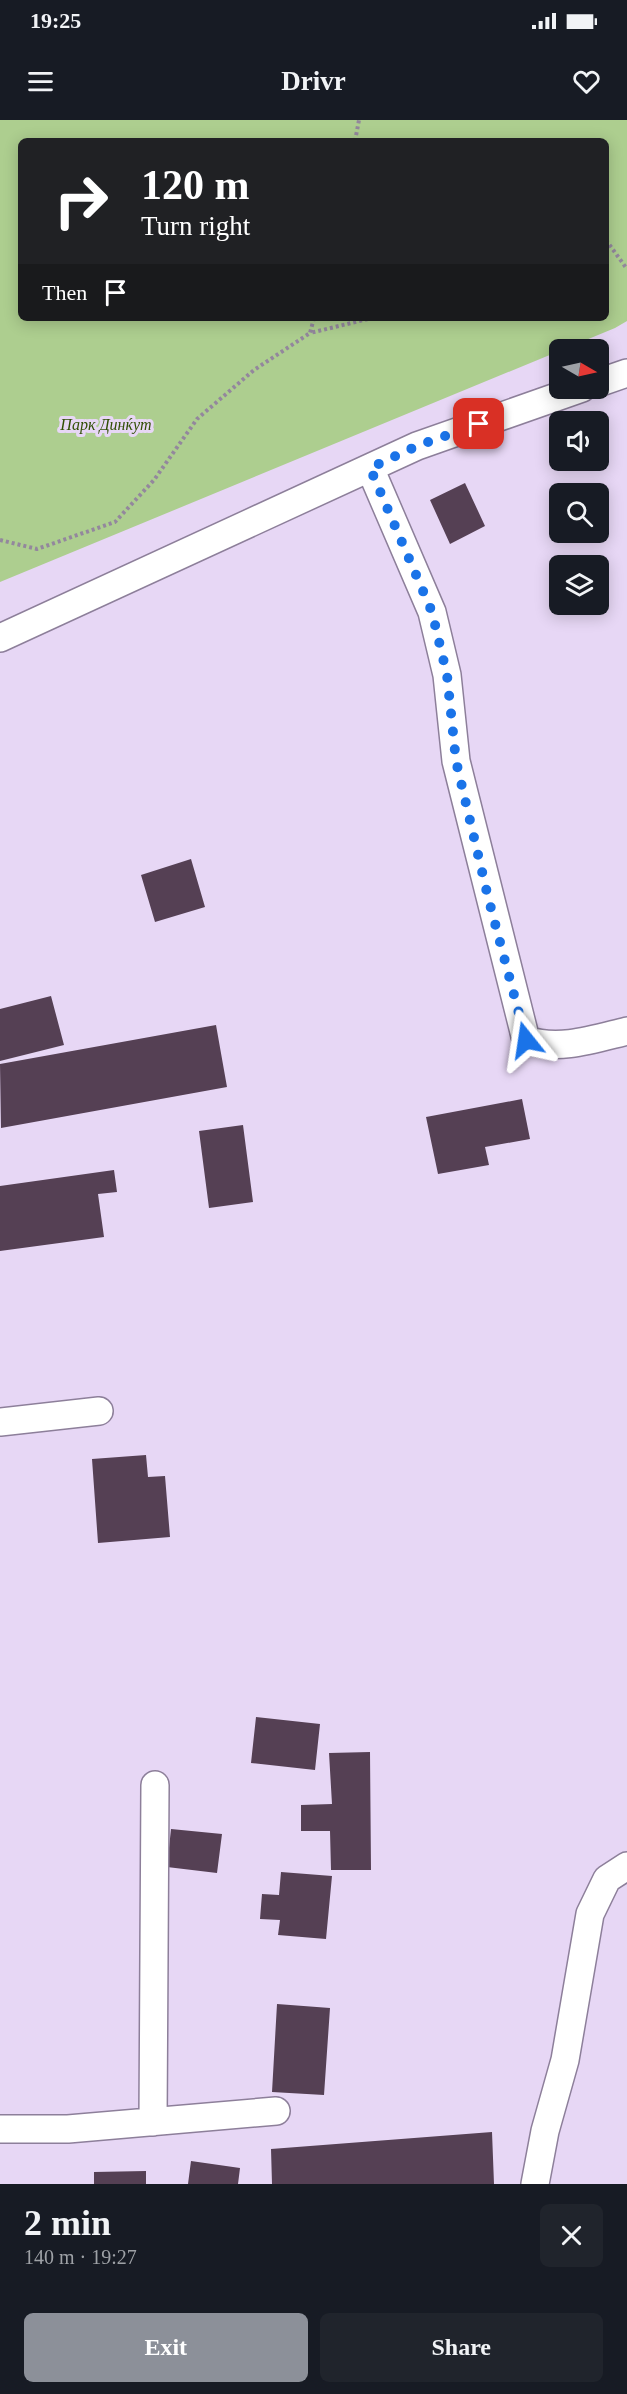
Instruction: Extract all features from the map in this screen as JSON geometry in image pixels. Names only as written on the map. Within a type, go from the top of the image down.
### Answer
[{"type":"street","points":[[609,379],[627,373]]},
{"type":"street","points":[[0,638],[417,446],[551,399]]},
{"type":"street","points":[[370,468],[432,612],[447,675],[456,761],[488,897],[526,1040],[540,1045],[568,1045],[627,1031]]},
{"type":"street","points":[[0,1422],[99,1411]]},
{"type":"street","points":[[153,2122],[155,1785]]},
{"type":"street","points":[[535,2184],[545,2132],[565,2060],[590,1914],[607,1879],[627,1866]]},
{"type":"street","points":[[0,2128],[68,2129],[276,2111]]},
{"type":"path","points":[[356,138],[359,120]]},
{"type":"path","points":[[609,244],[627,269]]},
{"type":"path","points":[[310,333],[313,321]]},
{"type":"path","points":[[0,540],[37,549],[115,522],[154,480],[197,419],[254,370],[310,333],[360,321]]},
{"type":"green space","name":"Парк Динќут","points":[[0,120],[627,120],[627,321],[588,339],[549,339],[549,355],[0,582]]},
{"type":"building","points":[[465,483],[485,526],[450,544],[430,500]]},
{"type":"building","points":[[191,859],[205,907],[155,922],[141,875]]},
{"type":"building","points":[[51,996],[64,1045],[0,1061],[0,1009]]},
{"type":"building","points":[[216,1025],[227,1087],[1,1128],[0,1064]]},
{"type":"building","points":[[522,1099],[530,1139],[485,1147],[489,1165],[438,1174],[426,1117]]},
{"type":"building","points":[[243,1125],[253,1202],[209,1208],[199,1131]]},
{"type":"building","points":[[114,1170],[117,1192],[98,1194],[104,1237],[0,1251],[0,1186]]},
{"type":"building","points":[[146,1455],[148,1477],[165,1476],[170,1537],[98,1543],[92,1459]]},
{"type":"building","points":[[256,1717],[320,1724],[315,1770],[251,1763]]},
{"type":"building","points":[[370,1752],[371,1870],[331,1870],[330,1831],[301,1831],[301,1805],[332,1804],[329,1753]]},
{"type":"building","points":[[171,1829],[222,1834],[217,1873],[167,1867]]},
{"type":"building","points":[[281,1872],[332,1876],[326,1939],[278,1935],[280,1920],[260,1919],[262,1894],[279,1895]]},
{"type":"building","points":[[277,2004],[330,2008],[324,2095],[272,2092]]},
{"type":"building","points":[[492,2132],[494,2184],[272,2184],[271,2149]]},
{"type":"building","points":[[191,2161],[240,2168],[238,2184],[188,2184]]},
{"type":"building","points":[[146,2171],[146,2184],[94,2184],[94,2172]]},
{"type":"route","points":[[479,424],[417,446],[370,468],[432,612],[447,675],[456,761],[488,897],[526,1040]]}]
